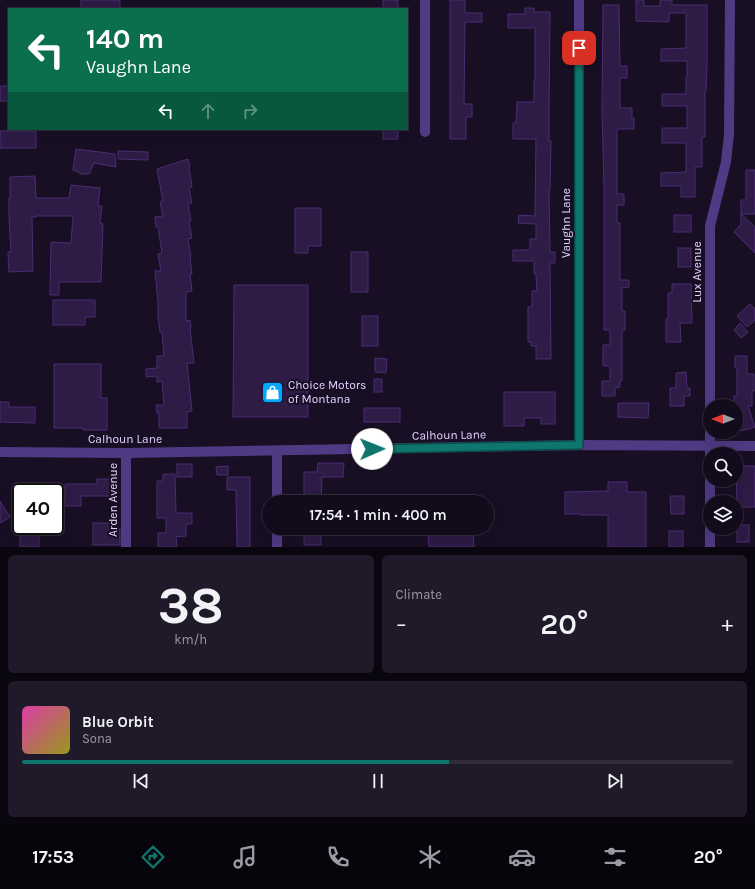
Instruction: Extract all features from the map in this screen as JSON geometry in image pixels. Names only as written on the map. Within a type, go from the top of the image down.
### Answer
[{"type":"street","points":[[425,0],[425,132]]},
{"type":"street","name":"Vaughn Lane","points":[[579,0],[579,445]]},
{"type":"street","name":"Lux Avenue","points":[[710,547],[710,226],[726,162],[729,134],[730,0]]},
{"type":"street","name":"Calhoun Lane","points":[[0,452],[126,453],[579,445],[755,446]]},
{"type":"street","points":[[277,451],[277,495]]},
{"type":"street","name":"Arden Avenue","points":[[126,453],[126,547]]},
{"type":"street","points":[[277,535],[277,547]]},
{"type":"building","points":[[81,0],[120,0],[120,8],[81,8]]},
{"type":"building","points":[[383,0],[398,0],[398,8],[383,8]]},
{"type":"building","points":[[450,0],[465,0],[465,13],[482,13],[482,22],[465,22],[464,104],[472,104],[472,117],[466,117],[466,139],[450,139]]},
{"type":"building","points":[[636,0],[644,0],[644,6],[660,6],[660,0],[672,0],[672,5],[707,5],[705,137],[702,137],[702,167],[695,167],[695,197],[681,197],[681,186],[661,186],[661,173],[686,172],[686,143],[662,143],[662,128],[687,128],[687,106],[662,106],[662,94],[686,94],[687,61],[661,61],[661,49],[686,48],[686,13],[669,13],[669,22],[636,21]]},
{"type":"building","points":[[603,5],[619,5],[620,66],[627,66],[627,78],[620,78],[620,108],[632,108],[632,118],[634,118],[634,129],[617,129],[617,194],[624,194],[624,205],[617,205],[617,223],[620,223],[620,280],[629,280],[629,287],[622,288],[622,311],[625,311],[625,330],[622,330],[622,381],[620,381],[620,387],[615,388],[615,396],[602,396],[602,381],[610,381],[610,366],[603,366],[603,345],[610,345],[610,330],[604,330],[604,187],[602,111]]},
{"type":"building","points":[[525,8],[534,8],[534,12],[550,12],[550,252],[555,252],[555,263],[550,263],[551,359],[536,359],[536,346],[531,346],[531,342],[528,342],[528,307],[532,307],[532,291],[537,291],[536,274],[534,274],[534,261],[513,261],[513,250],[530,250],[530,239],[536,239],[536,224],[518,223],[519,215],[535,216],[536,139],[513,139],[513,123],[516,123],[517,102],[534,102],[535,28],[508,28],[508,14],[525,14]]},
{"type":"building","points":[[0,86],[8,86],[8,101],[0,101]]},
{"type":"building","points":[[383,130],[398,130],[398,139],[383,139]]},
{"type":"building","points":[[0,131],[36,131],[36,148],[0,148]]},
{"type":"building","points":[[76,149],[115,154],[116,167],[94,163],[89,174],[82,174],[73,170]]},
{"type":"building","points":[[118,151],[148,152],[148,160],[118,159]]},
{"type":"building","points":[[188,159],[192,187],[189,188],[192,203],[188,204],[192,238],[188,239],[191,257],[192,274],[190,274],[192,291],[186,292],[186,321],[190,320],[194,363],[187,363],[192,411],[187,412],[187,428],[159,428],[159,413],[157,413],[156,405],[164,405],[162,381],[157,382],[157,376],[146,377],[146,369],[157,368],[157,356],[164,356],[162,332],[160,332],[158,316],[155,271],[161,271],[158,254],[162,253],[155,217],[163,216],[160,202],[163,201],[157,169]]},
{"type":"building","points":[[746,170],[755,170],[755,214],[741,214],[741,200],[746,200]]},
{"type":"building","points":[[35,176],[36,198],[69,198],[71,185],[100,188],[98,206],[102,206],[100,223],[103,224],[101,282],[59,282],[59,295],[50,295],[51,242],[71,243],[73,216],[32,217],[33,271],[9,272],[8,252],[11,252],[9,217],[10,177]]},
{"type":"building","points":[[295,208],[321,208],[321,246],[308,246],[308,253],[295,253]]},
{"type":"building","points":[[741,214],[755,227],[755,253],[734,232],[741,224]]},
{"type":"building","points":[[674,215],[691,215],[691,232],[674,232]]},
{"type":"building","points":[[678,248],[691,248],[691,267],[678,267]]},
{"type":"building","points":[[351,252],[368,252],[368,292],[351,292]]},
{"type":"building","points":[[672,284],[691,284],[692,323],[680,323],[681,342],[666,342],[668,293],[672,293]]},
{"type":"building","points":[[234,285],[308,285],[308,417],[233,417]]},
{"type":"building","points":[[53,300],[95,300],[95,317],[85,317],[85,325],[53,325]]},
{"type":"building","points":[[750,304],[755,309],[755,320],[747,327],[737,316]]},
{"type":"building","points":[[362,316],[378,316],[378,346],[362,346]]},
{"type":"building","points":[[740,323],[748,332],[741,338],[734,330]]},
{"type":"building","points":[[735,356],[747,356],[747,374],[754,374],[752,406],[748,406],[755,427],[743,430],[743,399],[734,399],[734,396],[737,396],[737,368],[735,368]]},
{"type":"building","points":[[375,358],[387,359],[386,373],[375,372]]},
{"type":"building","points":[[54,364],[101,364],[101,398],[107,398],[107,430],[54,428]]},
{"type":"building","points":[[686,372],[687,388],[690,388],[690,396],[684,396],[684,406],[670,406],[670,388],[676,388],[676,373]]},
{"type":"building","points":[[374,379],[382,379],[382,392],[374,392]]},
{"type":"building","points":[[504,392],[555,392],[555,424],[541,424],[541,418],[524,418],[524,426],[504,426]]},
{"type":"building","points":[[0,402],[9,402],[9,407],[35,407],[35,423],[0,422]]},
{"type":"building","points":[[618,403],[649,403],[648,418],[618,417]]},
{"type":"building","points":[[364,408],[400,408],[400,422],[364,422]]},
{"type":"building","points":[[318,463],[344,463],[343,477],[322,477],[321,495],[304,495],[304,472],[317,472]]},
{"type":"building","points":[[177,464],[192,464],[192,477],[177,477]]},
{"type":"building","points":[[228,466],[228,475],[217,475],[216,467]]},
{"type":"building","points":[[743,466],[755,466],[755,507],[743,507],[743,495],[737,495],[737,487],[743,487]]},
{"type":"building","points":[[163,474],[175,474],[176,513],[192,513],[192,524],[186,524],[186,536],[176,537],[177,547],[158,547],[158,533],[166,533],[166,518],[157,518],[157,481],[163,481]]},
{"type":"building","points":[[227,477],[250,477],[250,547],[237,547],[236,490],[227,490]]},
{"type":"building","points":[[97,479],[115,479],[115,496],[81,496],[81,506],[65,506],[65,484],[97,484]]},
{"type":"building","points":[[608,482],[627,482],[627,492],[646,492],[646,547],[608,547],[608,515],[565,514],[565,492],[608,491]]},
{"type":"building","points":[[670,496],[684,496],[684,514],[671,514]]},
{"type":"building","points":[[0,501],[10,517],[0,523]]},
{"type":"building","points":[[93,523],[112,523],[112,529],[120,529],[120,545],[93,545]]},
{"type":"building","points":[[743,525],[749,525],[749,542],[737,542],[737,535],[743,535]]},
{"type":"building","points":[[669,531],[683,531],[683,547],[669,547]]},
{"type":"building","points":[[20,535],[39,535],[39,547],[20,547]]},
{"type":"building","points":[[304,535],[321,535],[321,545],[304,545]]},
{"type":"building","points":[[473,535],[474,547],[429,547],[428,536]]},
{"type":"place","name":"Choice Motors of Montana","points":[[272,392]]},
{"type":"route","points":[[372,449],[579,445],[579,48]]}]
